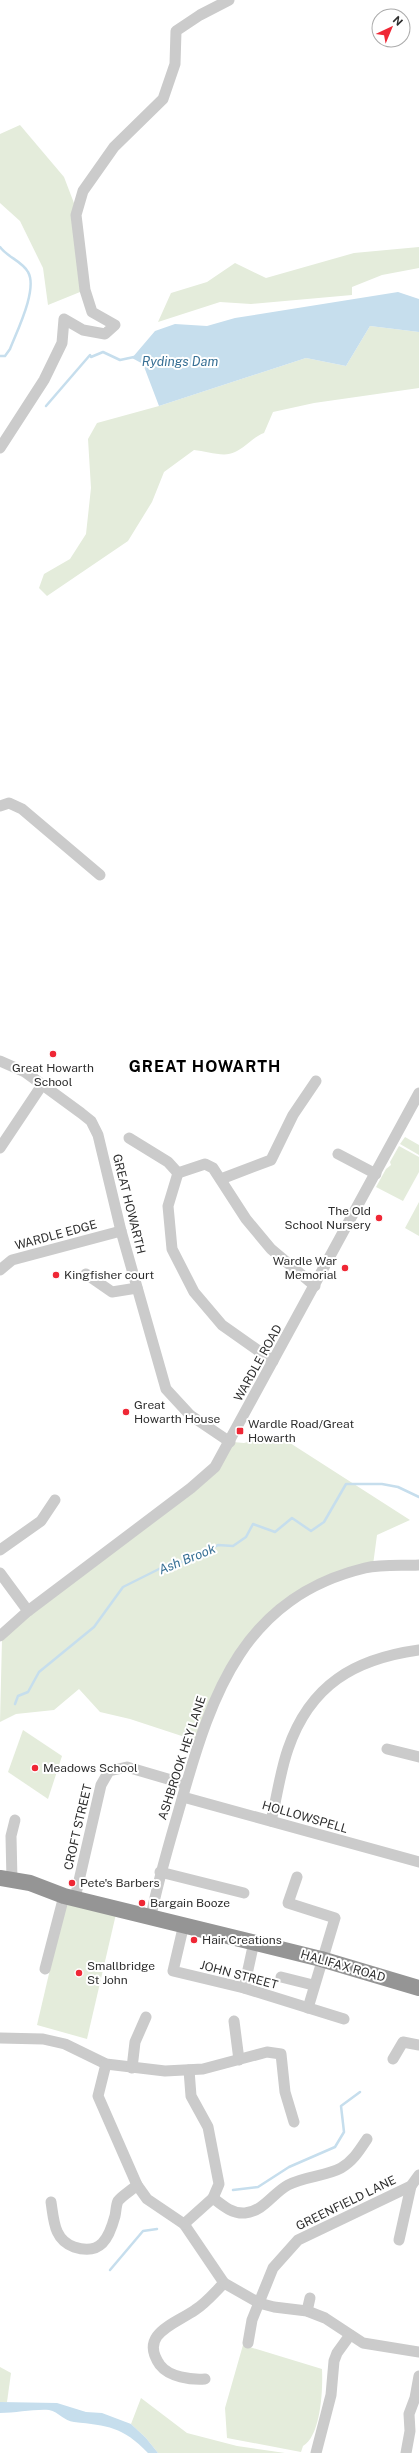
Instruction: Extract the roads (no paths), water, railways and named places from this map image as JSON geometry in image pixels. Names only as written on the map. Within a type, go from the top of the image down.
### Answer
[{"type":"highway","name":"HALIFAX ROAD","points":[[4,1882],[65,1895],[184,1924],[320,1959],[419,1988]]},
{"type":"street","points":[[0,448],[44,380],[62,343],[64,319],[83,330],[105,334],[115,324],[92,312],[85,290],[76,215],[83,191],[114,147],[163,99],[175,64],[176,31],[200,15],[229,0]]},
{"type":"street","points":[[0,806],[9,803],[22,809],[100,875]]},
{"type":"street","name":"GREAT HOWARTH","points":[[0,1061],[25,1072],[91,1122],[98,1135],[121,1231],[166,1389],[190,1415],[230,1442]]},
{"type":"street","points":[[221,1180],[271,1160],[293,1115],[316,1081]]},
{"type":"street","points":[[0,1148],[42,1085]]},
{"type":"street","name":"WARDLE ROAD","points":[[0,1636],[28,1610],[203,1478],[215,1467],[419,1093]]},
{"type":"street","points":[[129,1138],[168,1162],[178,1172]]},
{"type":"street","points":[[338,1154],[376,1174]]},
{"type":"street","points":[[178,1172],[205,1164],[213,1168],[246,1219],[271,1249],[315,1286]]},
{"type":"street","points":[[178,1172],[168,1206],[172,1249],[181,1268],[194,1292],[222,1325],[273,1361]]},
{"type":"street","name":"WARDLE EDGE","points":[[0,1270],[12,1260],[121,1231]]},
{"type":"street","points":[[86,1274],[112,1292],[137,1288]]},
{"type":"street","points":[[0,1550],[41,1521],[55,1500]]},
{"type":"street","name":"ASHBROOK HEY LANE","points":[[151,1916],[160,1872],[183,1797],[185,1784],[210,1708],[231,1668],[254,1633],[294,1599],[342,1574],[366,1568],[419,1565]]},
{"type":"street","points":[[0,1574],[28,1610]]},
{"type":"street","points":[[271,1821],[288,1749],[315,1700],[328,1685],[353,1670],[389,1654],[419,1650]]},
{"type":"street","points":[[387,1749],[419,1757]]},
{"type":"street","name":"CROFT STREET","points":[[45,1969],[65,1895],[101,1785],[109,1771],[127,1767],[185,1784]]},
{"type":"street","name":"HOLLOWSPELL","points":[[183,1797],[419,1862]]},
{"type":"street","points":[[4,1882],[15,1820]]},
{"type":"street","points":[[160,1872],[244,1893]]},
{"type":"street","points":[[297,1877],[288,1903],[335,1918],[320,1959],[308,2008]]},
{"type":"street","name":"JOHN STREET","points":[[184,1924],[173,1971],[244,1988],[344,2019]]},
{"type":"street","points":[[244,1988],[254,1942]]},
{"type":"street","points":[[281,1977],[313,1985]]},
{"type":"street","points":[[132,2068],[135,2042],[146,2017]]},
{"type":"street","points":[[234,2021],[239,2060]]},
{"type":"street","points":[[0,2038],[43,2039],[65,2044],[106,2064],[132,2068],[203,2070],[267,2052],[281,2054],[286,2092],[294,2122]]},
{"type":"street","points":[[393,2059],[403,2042],[419,2045]]},
{"type":"street","points":[[106,2064],[98,2096],[138,2185],[147,2199],[184,2224],[224,2283],[259,2303],[274,2307],[307,2311],[326,2318],[363,2343],[419,2352]]},
{"type":"street","points":[[184,2224],[213,2198],[219,2184],[208,2127],[191,2096],[189,2070]]},
{"type":"street","points":[[213,2198],[228,2210],[245,2213],[260,2208],[286,2186],[306,2177],[340,2169],[355,2158],[367,2139]]},
{"type":"street","name":"GREENFIELD LANE","points":[[248,2343],[252,2320],[273,2268],[298,2240],[411,2186],[419,2175]]},
{"type":"street","points":[[50,2202],[56,2231],[66,2244],[84,2250],[94,2249],[104,2244],[112,2227],[118,2201],[138,2185]]},
{"type":"street","points":[[399,2240],[411,2186]]},
{"type":"street","points":[[205,2380],[188,2380],[162,2368],[155,2358],[153,2347],[156,2335],[167,2326],[196,2310],[224,2283]]},
{"type":"street","points":[[307,2311],[310,2298]]},
{"type":"street","points":[[312,2452],[331,2394],[334,2361],[337,2353],[350,2335]]},
{"type":"street","points":[[406,2453],[410,2430],[409,2414],[415,2398],[419,2376]]},
{"type":"water","name":"Rydings Dam","points":[[398,292],[419,299],[419,332],[370,326],[346,366],[306,358],[159,406],[143,364],[132,358],[155,331],[175,324],[207,326],[235,318]]},
{"type":"water","points":[[0,2402],[57,2403],[86,2412],[102,2413],[131,2424],[146,2438],[158,2453],[148,2453],[139,2444],[122,2432],[106,2426],[70,2421],[49,2410],[0,2413]]},
{"type":"waterway","points":[[0,247],[6,254],[25,268],[30,279],[29,299],[21,321],[10,349],[5,356],[0,356]]},
{"type":"waterway","points":[[46,406],[90,355],[91,357],[103,352],[120,360],[134,357]]},
{"type":"waterway","name":"Ash Brook","points":[[15,1704],[18,1696],[28,1692],[39,1672],[94,1627],[123,1587],[159,1569],[198,1557],[218,1545],[233,1546],[246,1537],[253,1524],[275,1532],[292,1518],[311,1531],[324,1522],[346,1484],[382,1484],[398,1487],[419,1497]]},
{"type":"waterway","points":[[233,2190],[258,2187],[289,2167],[335,2147],[344,2132],[341,2106],[360,2092]]},
{"type":"waterway","points":[[110,2270],[143,2231],[157,2229]]},
{"type":"place","name":"Great Howarth School","points":[[53,1054]]},
{"type":"place","name":"The Old School Nursery","points":[[379,1218]]},
{"type":"place","name":"Wardle War Memorial","points":[[345,1268]]},
{"type":"place","name":"Kingfisher court","points":[[56,1275]]},
{"type":"place","name":"Great Howarth House","points":[[126,1412]]},
{"type":"place","name":"Wardle Road/Great Howarth","points":[[240,1431]]},
{"type":"place","name":"Meadows School","points":[[35,1768]]},
{"type":"place","name":"Pete's Barbers","points":[[72,1883]]},
{"type":"place","name":"Bargain Booze","points":[[142,1903]]},
{"type":"place","name":"Hair Creations","points":[[194,1940]]},
{"type":"place","name":"Smallbridge St John","points":[[79,1973]]},
{"type":"district","name":"GREAT HOWARTH","points":[[205,1066]]}]
